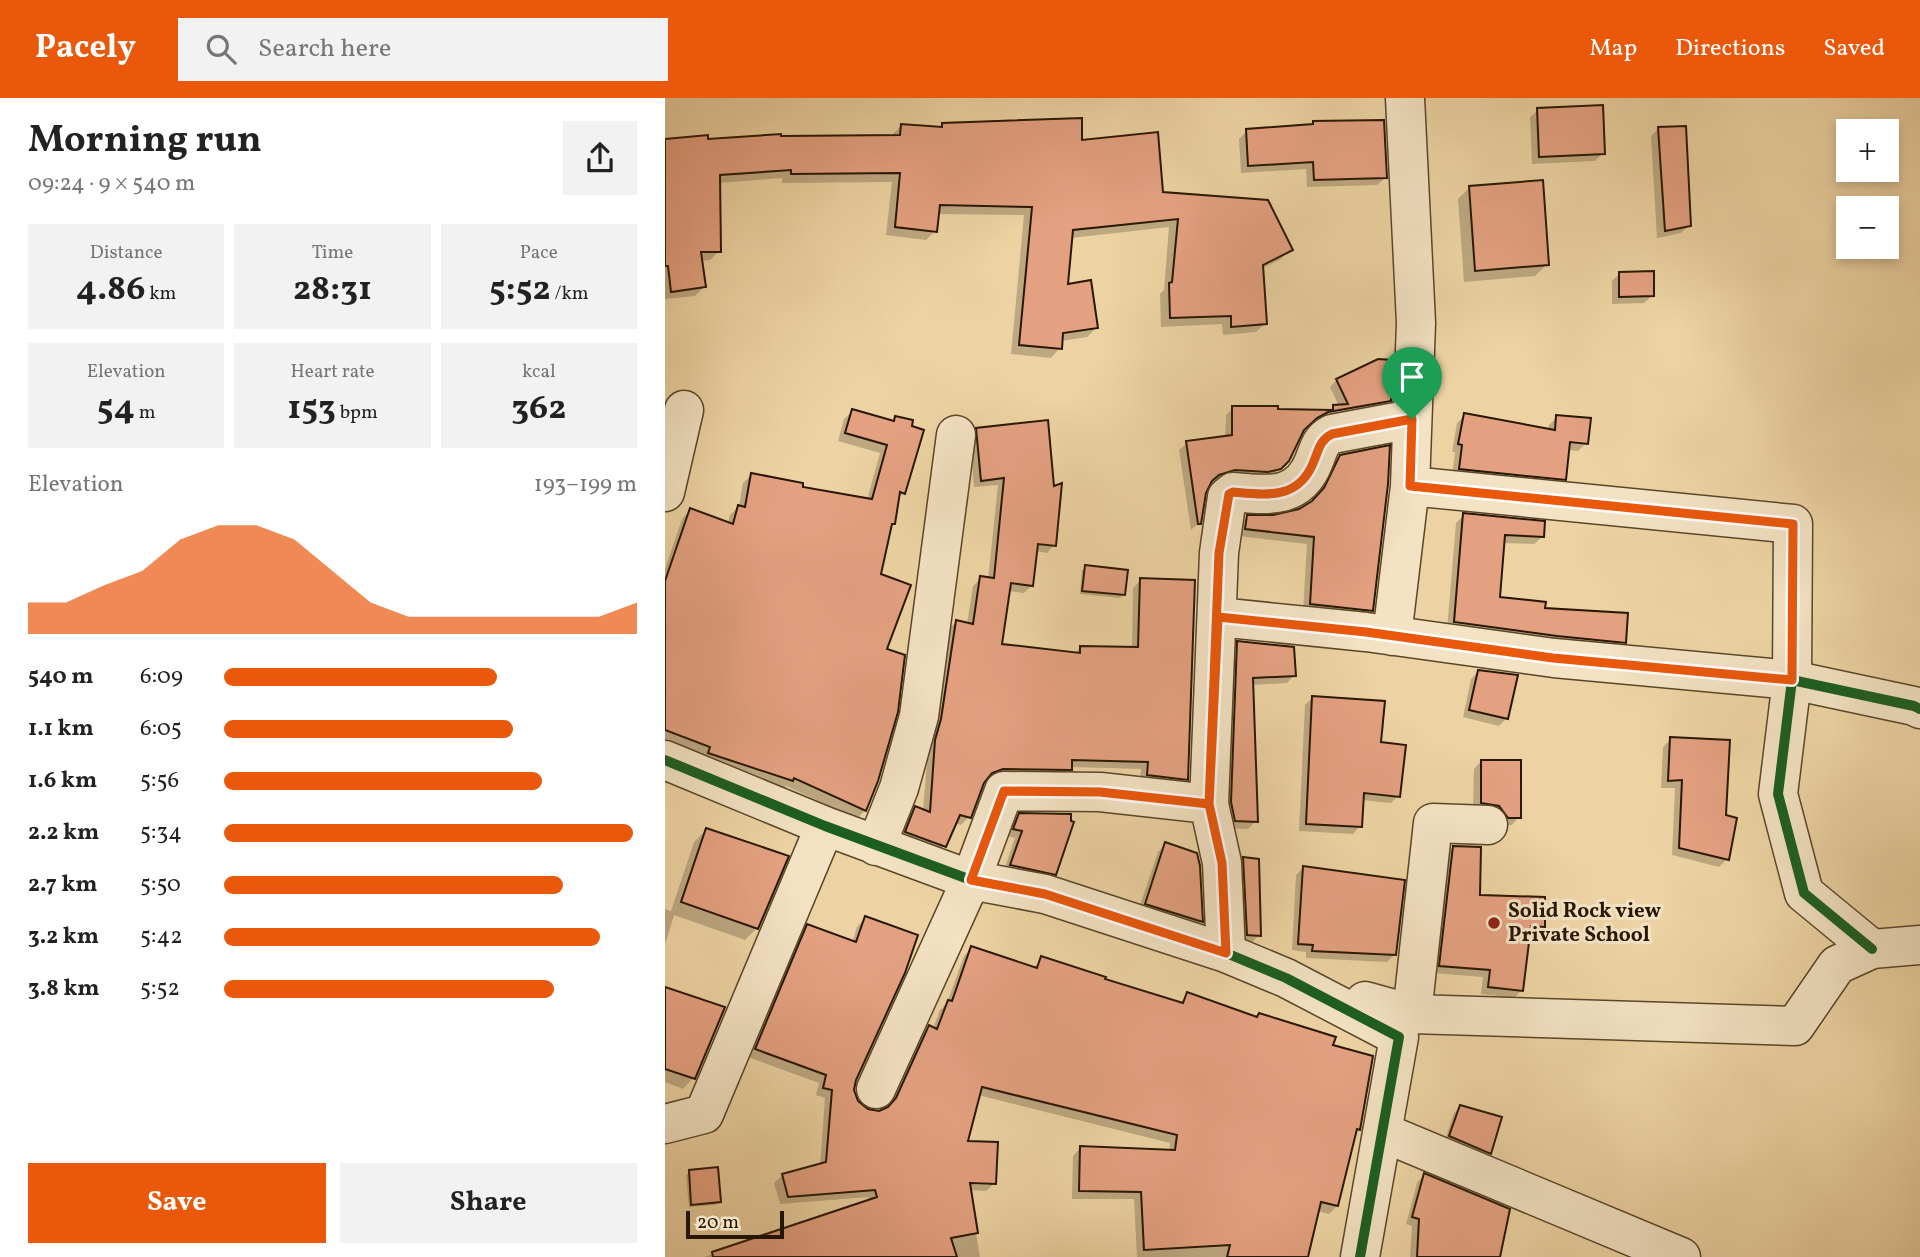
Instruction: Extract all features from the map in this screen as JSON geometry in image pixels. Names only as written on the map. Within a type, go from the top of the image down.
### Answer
[{"type":"street","points":[[1392,636],[1410,486],[1416,323],[1405,98]]},
{"type":"street","points":[[665,492],[684,410]]},
{"type":"street","points":[[1226,953],[1222,863],[1209,804],[1219,553],[1229,494],[1275,495],[1302,482],[1311,470],[1323,439],[1332,434],[1412,419]]},
{"type":"street","points":[[876,846],[899,788],[919,716],[956,435]]},
{"type":"street","points":[[1410,486],[1793,524],[1792,680],[1778,794],[1804,893],[1872,949]]},
{"type":"street","points":[[1218,617],[1392,636],[1553,658],[1792,680],[1920,709]]},
{"type":"street","points":[[665,760],[825,826],[971,880],[1045,894],[1226,953],[1286,978],[1399,1037],[1360,1257]]},
{"type":"street","points":[[876,1089],[971,880],[1004,791],[1100,792],[1209,804]]},
{"type":"street","points":[[1412,1014],[1433,823],[1488,825]]},
{"type":"street","points":[[665,1124],[704,1114],[825,826]]},
{"type":"street","points":[[1286,978],[1412,1014],[1795,1026],[1837,965],[1872,949],[1920,945]]},
{"type":"street","points":[[1382,1132],[1681,1257]]},
{"type":"building","points":[[1603,105],[1605,154],[1539,157],[1537,108]]},
{"type":"building","points":[[1082,118],[1082,140],[1158,132],[1163,192],[1268,200],[1293,250],[1263,265],[1267,324],[1231,327],[1231,316],[1170,318],[1169,283],[1172,282],[1178,219],[1073,230],[1068,284],[1091,280],[1098,328],[1063,333],[1062,349],[1019,345],[1032,207],[940,205],[937,232],[895,227],[900,173],[791,174],[791,170],[720,175],[721,252],[701,252],[706,287],[671,292],[668,266],[665,266],[665,139],[708,135],[708,139],[781,134],[900,135],[901,124],[942,127],[942,123]]},
{"type":"building","points":[[1384,120],[1387,178],[1314,180],[1313,162],[1248,166],[1246,129],[1313,124],[1313,121]]},
{"type":"building","points":[[1686,126],[1691,226],[1665,231],[1658,127]]},
{"type":"building","points":[[1543,180],[1549,265],[1475,271],[1469,186]]},
{"type":"building","points":[[1654,271],[1654,296],[1619,297],[1619,272]]},
{"type":"building","points":[[1378,359],[1393,360],[1391,401],[1328,412],[1317,418],[1304,430],[1289,461],[1281,469],[1268,472],[1235,470],[1219,475],[1212,481],[1206,493],[1201,524],[1198,524],[1186,441],[1232,435],[1232,406],[1333,410],[1333,405],[1348,404],[1336,379]]},
{"type":"building","points":[[852,409],[894,421],[895,416],[913,420],[912,426],[924,430],[905,494],[900,492],[895,524],[892,524],[881,574],[911,585],[887,649],[905,655],[898,712],[878,781],[866,811],[794,778],[793,781],[708,753],[710,747],[665,730],[665,581],[690,508],[733,524],[738,505],[745,507],[751,473],[803,483],[803,487],[872,499],[887,445],[845,433]]},
{"type":"building","points":[[1464,413],[1555,430],[1556,415],[1591,418],[1588,444],[1570,442],[1566,480],[1459,469],[1462,445],[1458,444]]},
{"type":"building","points":[[1048,420],[1054,486],[1062,483],[1056,546],[1038,544],[1033,586],[1011,583],[1002,644],[1080,653],[1080,646],[1138,647],[1140,578],[1195,580],[1188,780],[1147,775],[1148,762],[1072,760],[1072,770],[1003,769],[992,773],[984,783],[971,818],[960,815],[946,847],[905,832],[915,806],[930,812],[935,740],[941,719],[956,620],[973,624],[980,576],[994,578],[1004,478],[981,481],[976,428]]},
{"type":"building","points":[[1390,445],[1373,611],[1310,604],[1314,537],[1245,529],[1247,515],[1273,515],[1299,509],[1312,501],[1324,488],[1340,455]]},
{"type":"building","points":[[1463,513],[1545,521],[1544,537],[1505,535],[1500,597],[1546,602],[1545,608],[1628,613],[1626,643],[1454,622]]},
{"type":"building","points":[[1085,565],[1128,570],[1125,595],[1082,591]]},
{"type":"building","points":[[1237,641],[1294,647],[1296,676],[1253,678],[1258,822],[1235,821],[1231,802]]},
{"type":"building","points":[[1478,670],[1518,675],[1508,719],[1469,710]]},
{"type":"building","points":[[1312,696],[1385,701],[1381,742],[1406,745],[1400,797],[1364,793],[1362,827],[1306,824]]},
{"type":"building","points":[[1670,737],[1730,740],[1726,815],[1737,818],[1729,860],[1679,848],[1682,780],[1668,781]]},
{"type":"building","points":[[1481,760],[1521,760],[1521,818],[1508,818],[1499,806],[1481,803]]},
{"type":"building","points":[[1019,813],[1071,814],[1071,821],[1074,822],[1056,875],[1010,865],[1022,831],[1013,829]]},
{"type":"building","points":[[706,828],[789,856],[758,929],[681,902]]},
{"type":"building","points":[[1165,842],[1197,853],[1203,922],[1145,904]]},
{"type":"building","points":[[1453,846],[1481,847],[1480,895],[1545,897],[1545,927],[1531,926],[1523,991],[1488,987],[1490,970],[1439,966]]},
{"type":"building","points":[[1243,857],[1259,859],[1261,936],[1247,935]]},
{"type":"building","points":[[1303,866],[1405,880],[1396,955],[1312,951],[1313,945],[1298,944]]},
{"type":"building","points":[[865,916],[918,935],[905,973],[856,1080],[854,1090],[858,1101],[868,1109],[879,1111],[888,1107],[896,1098],[929,1025],[937,1029],[948,1000],[952,1001],[971,946],[1037,968],[1041,956],[1183,1003],[1187,992],[1257,1017],[1259,1013],[1336,1037],[1333,1045],[1373,1056],[1360,1130],[1357,1129],[1338,1206],[1321,1202],[1308,1257],[1227,1257],[1230,1245],[1144,1250],[1141,1192],[1079,1191],[1080,1146],[1175,1150],[1177,1135],[982,1087],[968,1141],[998,1142],[996,1184],[970,1183],[978,1233],[951,1238],[957,1257],[713,1257],[712,1252],[877,1197],[875,1190],[788,1197],[782,1174],[826,1162],[832,1090],[823,1088],[826,1075],[755,1049],[807,924],[856,942]]},
{"type":"building","points":[[665,987],[725,1007],[695,1079],[665,1069]]},
{"type":"building","points":[[1460,1105],[1502,1117],[1491,1154],[1449,1136]]},
{"type":"building","points":[[718,1167],[721,1202],[691,1205],[689,1170]]},
{"type":"building","points":[[1424,1173],[1510,1209],[1500,1257],[1417,1257],[1419,1219],[1412,1217]]},
{"type":"cycle path","points":[[1410,486],[1793,524],[1792,680],[1920,709]]},
{"type":"cycle path","points":[[1218,617],[1366,632],[1554,658],[1792,680],[1778,794],[1804,893],[1872,949]]},
{"type":"cycle path","points":[[665,760],[825,826],[971,880],[1045,894],[1226,953],[1286,978],[1399,1037],[1360,1257]]},
{"type":"place","name":"Solid Rock view Private School","points":[[1494,923]]},
{"type":"route","points":[[1412,419],[1332,434],[1323,439],[1311,470],[1302,482],[1275,495],[1233,492],[1227,497],[1219,553],[1209,804],[1100,792],[1004,791],[971,880],[1045,894],[1226,953],[1222,863],[1209,804],[1218,617],[1366,632],[1553,658],[1792,680],[1793,524],[1410,486],[1412,419]]}]
